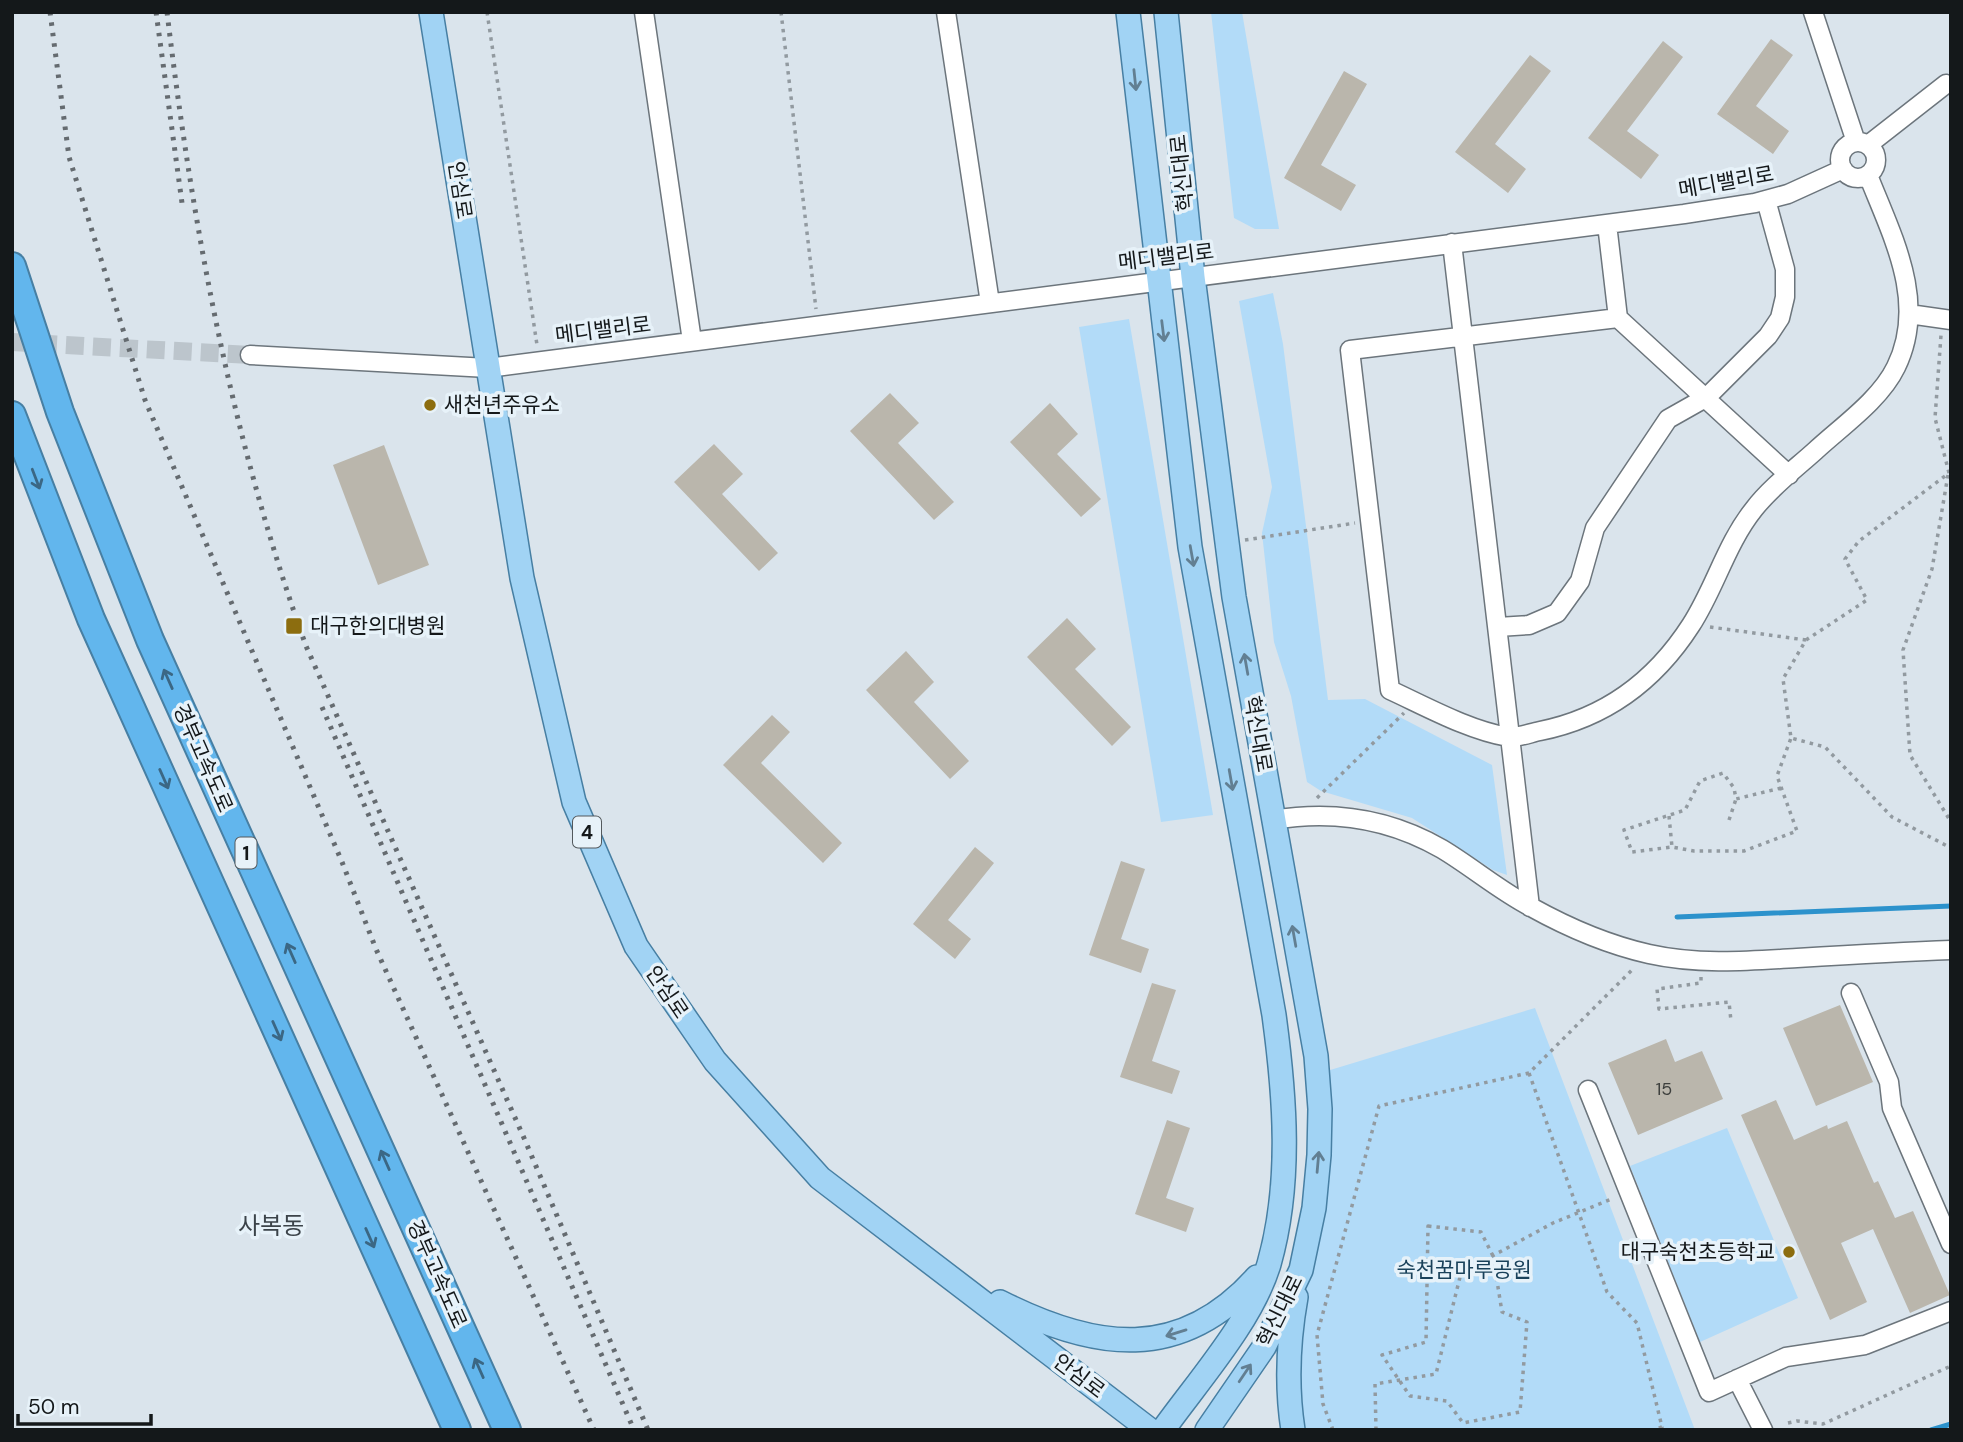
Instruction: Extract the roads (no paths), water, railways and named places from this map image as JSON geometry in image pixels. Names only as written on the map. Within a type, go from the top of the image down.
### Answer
[{"type":"highway","name":"경부고속도로","points":[[12,266],[60,412],[150,639],[507,1430]]},
{"type":"highway","name":"1","points":[[12,415],[91,619],[457,1430]]},
{"type":"main road","name":"안심로","points":[[431,12],[522,578],[574,803],[636,946],[715,1061],[820,1178],[1150,1430]]},
{"type":"main road","points":[[1128,12],[1157,281],[1190,547],[1274,1015],[1283,1083],[1282,1182],[1269,1264],[1246,1312],[1163,1430]]},
{"type":"main road","name":"혁신대로","points":[[1166,12],[1193,277],[1227,542],[1315,1056],[1320,1109],[1314,1208],[1301,1270],[1264,1347],[1207,1430]]},
{"type":"main road","points":[[952,1278],[1031,1318],[1063,1330],[1107,1340],[1135,1342],[1178,1333],[1212,1318],[1269,1264]]},
{"type":"main road","points":[[1293,1430],[1289,1402],[1288,1342],[1301,1270]]},
{"type":"street","points":[[644,12],[692,341]]},
{"type":"street","points":[[946,12],[990,303]]},
{"type":"street","points":[[1618,318],[1350,350],[1390,690],[1444,716],[1510,737],[1587,717],[1626,696],[1655,673],[1692,624],[1737,532],[1755,506],[1875,395],[1896,368],[1909,330],[1909,293],[1900,257],[1868,175],[1876,160],[1862,144],[1813,12]]},
{"type":"street","points":[[1868,175],[1852,176],[1843,169],[1842,153],[1862,144],[1945,84]]},
{"type":"street","name":"메디밸리로","points":[[488,368],[1766,200],[1788,194],[1843,169]]},
{"type":"street","points":[[1497,627],[1529,625],[1558,614],[1580,582],[1595,528],[1668,419],[1707,397],[1768,336],[1780,318],[1785,297],[1785,270],[1766,200]]},
{"type":"street","points":[[1607,223],[1618,318],[1789,475]]},
{"type":"street","points":[[1452,243],[1530,907]]},
{"type":"street","points":[[1909,314],[1947,320]]},
{"type":"street","points":[[250,355],[488,368]]},
{"type":"street","points":[[1273,820],[1299,816],[1364,818],[1409,832],[1443,850],[1530,907],[1595,937],[1648,954],[1702,961],[1951,950]]},
{"type":"street","points":[[1851,993],[1889,1082],[1892,1108],[1951,1244]]},
{"type":"street","points":[[1588,1090],[1709,1392],[1786,1357],[1865,1345],[1951,1311]]},
{"type":"street","points":[[1737,1379],[1763,1430]]},
{"type":"waterway","points":[[1677,917],[1951,906]]},
{"type":"waterway","points":[[1931,1430],[1951,1424]]},
{"type":"tunnel","points":[[12,342],[250,355]]},
{"type":"railway","points":[[50,12],[69,157],[145,400],[342,862],[376,949],[594,1430]]},
{"type":"railway","points":[[156,12],[182,203]]},
{"type":"railway","points":[[167,12],[189,174],[236,412],[280,569],[306,646],[524,1138],[648,1430]]},
{"type":"railway","points":[[322,707],[634,1430]]},
{"type":"place","name":"새천년주유소","points":[[430,405]]},
{"type":"place","name":"대구한의대병원","points":[[294,626]]},
{"type":"place","name":"대구숙천초등학교","points":[[1789,1252]]},
{"type":"district","name":"사복동","points":[[271,1225]]},
{"type":"park label","name":"숙천꿈마루공원","points":[[1464,1270]]}]
